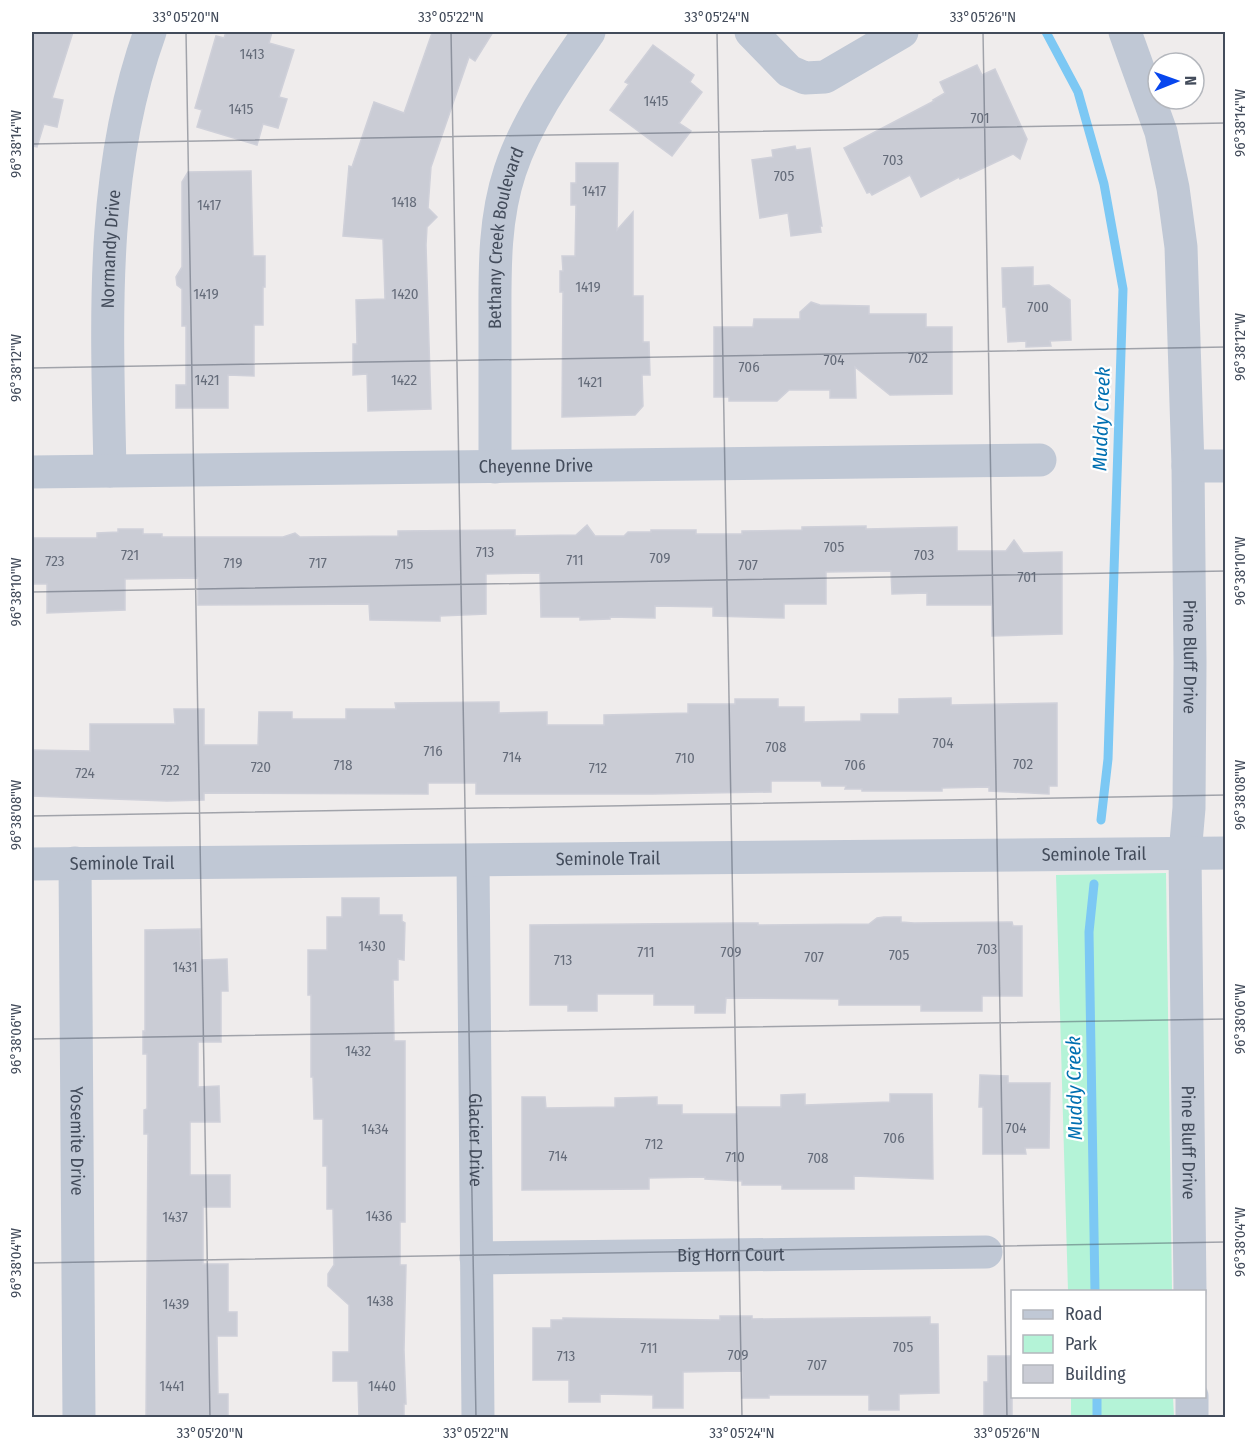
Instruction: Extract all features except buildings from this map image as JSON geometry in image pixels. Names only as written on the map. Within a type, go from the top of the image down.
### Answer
[{"type":"street","name":"Normandy Drive","points":[[110,471],[106,303],[110,224],[122,137],[139,61],[150,32]]},
{"type":"street","name":"Bethany Creek Boulevard","points":[[495,467],[495,279],[499,213],[511,170],[532,121],[560,72],[589,32]]},
{"type":"street","points":[[751,32],[789,71],[805,78],[825,77],[902,32]]},
{"type":"street","name":"Pine Bluff Drive","points":[[1125,32],[1161,132],[1173,188],[1181,246],[1188,466],[1190,662],[1188,808],[1185,854],[1190,1290]]},
{"type":"street","name":"Cheyenne Drive","points":[[32,472],[1040,460]]},
{"type":"street","points":[[1188,466],[1226,466]]},
{"type":"street","name":"Seminole Trail","points":[[32,864],[1226,853]]},
{"type":"street","name":"Glacier Drive","points":[[473,861],[478,1418]]},
{"type":"street","name":"Yosemite Drive","points":[[75,863],[79,1418]]},
{"type":"street","name":"Big Horn Court","points":[[477,1258],[986,1252]]},
{"type":"street","points":[[1192,1398],[1192,1418]]},
{"type":"green space","points":[[1166,873],[1172,1290],[1068,1290],[1056,875]]},
{"type":"green space","points":[[1071,1398],[1173,1398],[1174,1417],[1071,1417]]},
{"type":"waterway","name":"Muddy Creek","points":[[1046,32],[1078,92],[1104,184],[1123,289],[1108,759],[1101,820]]},
{"type":"waterway","name":"Muddy Creek","points":[[1094,884],[1089,932],[1095,1290]]},
{"type":"waterway","name":"Muddy Creek","points":[[1097,1398],[1097,1418]]}]
